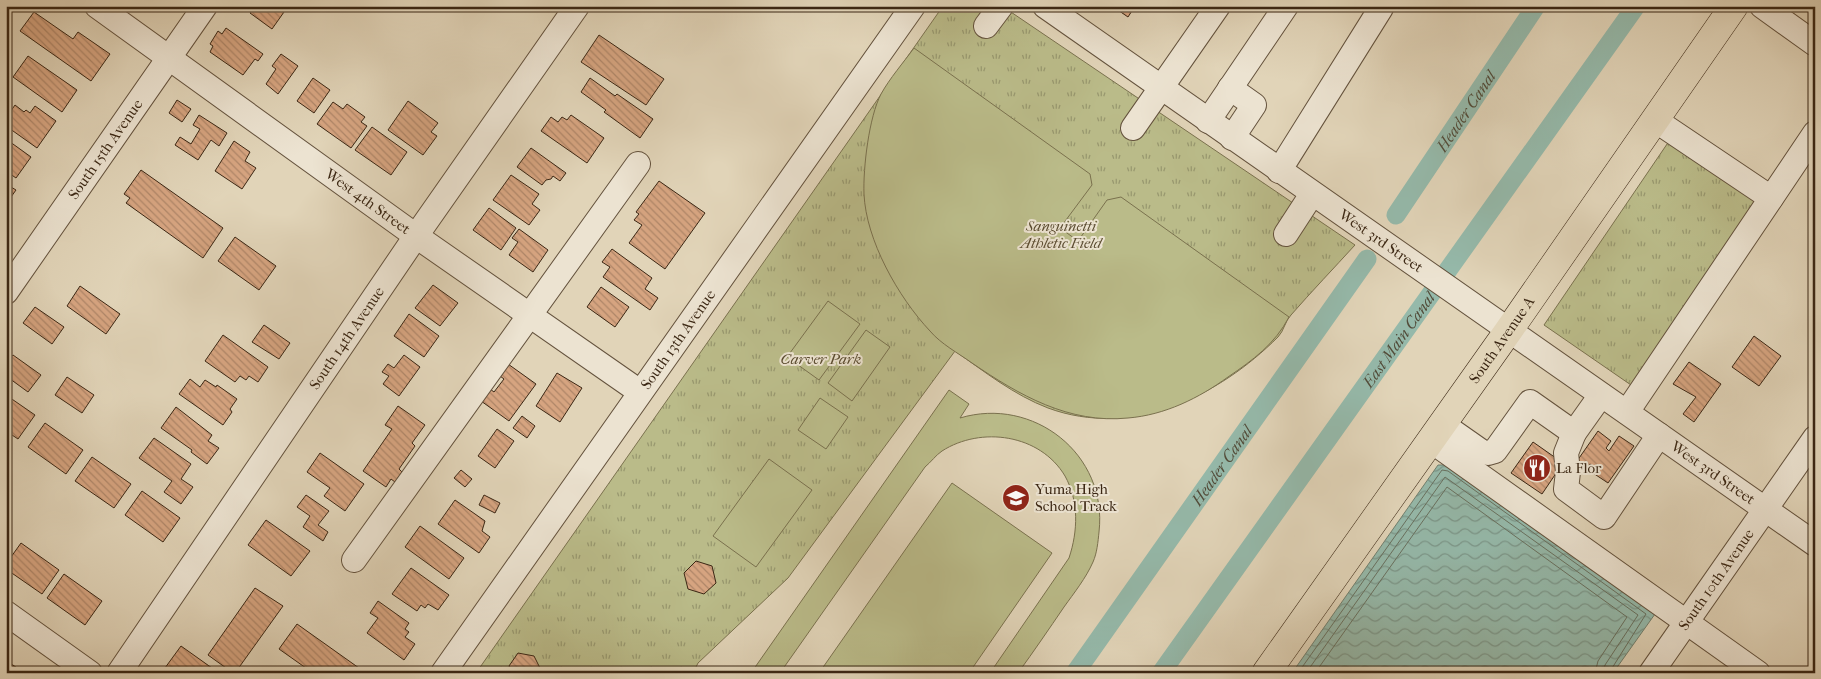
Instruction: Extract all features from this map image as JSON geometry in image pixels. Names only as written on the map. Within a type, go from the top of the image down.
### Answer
[{"type":"main road","name":"South Avenue A","points":[[1266,673],[1509,330],[1734,6]]},
{"type":"street","name":"West 4th Street","points":[[97,6],[416,236],[640,392]]},
{"type":"street","name":"South 15th Avenue","points":[[6,292],[205,6]]},
{"type":"street","name":"South 14th Avenue","points":[[118,673],[416,236],[577,6]]},
{"type":"street","name":"South 13th Avenue","points":[[443,673],[913,6]]},
{"type":"street","points":[[986,26],[1000,6]]},
{"type":"street","name":"West 3rd Street","points":[[1045,6],[1073,14],[1161,88],[1815,544]]},
{"type":"street","points":[[1133,128],[1218,6]]},
{"type":"street","points":[[1208,121],[1286,6]]},
{"type":"street","points":[[1279,171],[1381,8],[1378,6]]},
{"type":"street","points":[[1762,6],[1815,44]]},
{"type":"street","points":[[1230,88],[1254,105],[1232,138]]},
{"type":"street","points":[[1655,120],[1771,198]]},
{"type":"street","points":[[1626,412],[1815,133]]},
{"type":"street","points":[[354,560],[638,164]]},
{"type":"street","points":[[1286,234],[1312,194]]},
{"type":"street","points":[[1601,395],[1574,433],[1566,453],[1566,489],[1604,517],[1659,435]]},
{"type":"street","points":[[1436,432],[1482,452],[1496,451],[1530,402],[1574,433]]},
{"type":"street","points":[[1436,432],[1687,622],[1758,673]]},
{"type":"street","name":"South 10th Avenue","points":[[1651,673],[1815,438]]},
{"type":"street","points":[[6,613],[90,673]]},
{"type":"green space","name":"Carver Park","points":[[943,6],[1002,6],[1355,245],[1289,317],[1278,337],[1255,358],[1201,394],[1172,406],[1142,415],[1111,418],[1080,416],[1048,408],[1012,390],[955,351],[788,578],[698,663],[693,673],[476,673]]},
{"type":"green space","name":"Sanguinetti Athletic Field","points":[[914,48],[1090,174],[1092,185],[1060,228],[1078,241],[1107,200],[1121,197],[1289,317],[1277,335],[1263,351],[1217,385],[1181,404],[1142,416],[1106,419],[1065,412],[1026,396],[990,375],[944,344],[934,336],[906,302],[886,267],[877,249],[871,230],[864,194],[868,143],[877,104],[888,82]]},
{"type":"green space","points":[[1680,125],[1768,186],[1631,385],[1544,325]]},
{"type":"green space","name":"Carver Park","points":[[828,301],[860,324],[819,380],[787,357]]},
{"type":"green space","points":[[866,330],[890,347],[852,401],[828,383]]},
{"type":"green space","points":[[949,390],[969,404],[960,418],[987,413],[1014,416],[1038,424],[1060,438],[1078,456],[1091,478],[1099,504],[1099,532],[1094,559],[1083,580],[1036,648],[1018,673],[990,673],[1069,558],[1076,516],[1073,496],[1065,476],[1054,462],[1041,451],[1009,438],[974,438],[957,443],[942,451],[925,467],[780,673],[751,673]]},
{"type":"green space","points":[[820,398],[848,417],[826,449],[798,430]]},
{"type":"green space","points":[[769,459],[812,490],[756,567],[713,536]]},
{"type":"green space","points":[[952,483],[1052,553],[969,673],[819,673]]},
{"type":"water","points":[[1438,465],[1449,465],[1655,614],[1613,673],[1292,673]]},
{"type":"building","points":[[255,6],[276,6],[284,12],[272,29],[250,13]]},
{"type":"building","points":[[1112,6],[1135,6],[1128,17]]},
{"type":"building","points":[[34,12],[73,39],[78,32],[110,54],[91,81],[20,31]]},
{"type":"building","points":[[226,28],[263,54],[258,61],[255,59],[243,75],[210,52],[213,46],[210,44],[218,31],[222,34]]},
{"type":"building","points":[[599,35],[664,79],[646,105],[581,62]]},
{"type":"building","points":[[281,54],[298,66],[278,94],[266,84],[276,69],[272,66]]},
{"type":"building","points":[[28,56],[77,90],[62,112],[13,77]]},
{"type":"building","points":[[313,78],[330,90],[314,113],[297,101]]},
{"type":"building","points":[[590,78],[653,119],[640,138],[604,112],[606,110],[581,92]]},
{"type":"building","points":[[177,100],[191,109],[182,122],[169,113]]},
{"type":"building","points":[[408,101],[438,123],[431,132],[437,136],[423,155],[388,130]]},
{"type":"building","points":[[333,102],[343,109],[347,104],[365,117],[361,122],[367,126],[351,148],[317,124]]},
{"type":"building","points":[[15,105],[24,112],[26,110],[30,113],[35,106],[56,121],[37,148],[6,126],[6,118]]},
{"type":"building","points":[[199,115],[227,133],[219,146],[211,140],[198,160],[175,145],[180,137],[191,144],[200,129],[193,125]]},
{"type":"building","points":[[571,115],[604,138],[587,163],[541,131],[551,117],[558,122],[562,117],[567,120]]},
{"type":"building","points":[[372,127],[407,152],[391,175],[355,150]]},
{"type":"building","points":[[6,139],[31,157],[16,178],[6,171]]},
{"type":"building","points":[[234,141],[250,152],[245,161],[256,168],[242,189],[215,171]]},
{"type":"building","points":[[531,148],[566,173],[560,181],[553,176],[542,185],[517,167]]},
{"type":"building","points":[[141,170],[223,228],[203,258],[126,203],[130,198],[124,194]]},
{"type":"building","points":[[511,175],[539,194],[532,204],[540,210],[529,225],[493,200]]},
{"type":"building","points":[[659,181],[705,213],[665,269],[629,243],[642,225],[634,220],[639,214],[636,212]]},
{"type":"building","points":[[6,184],[16,190],[6,204]]},
{"type":"building","points":[[489,208],[516,228],[501,250],[473,230]]},
{"type":"building","points":[[519,229],[548,250],[533,272],[509,255],[518,242],[512,238]]},
{"type":"building","points":[[235,237],[276,266],[259,290],[218,261]]},
{"type":"building","points":[[612,249],[652,278],[645,289],[658,298],[650,310],[603,277],[610,267],[602,262]]},
{"type":"building","points":[[433,285],[458,303],[440,326],[415,308]]},
{"type":"building","points":[[80,286],[120,314],[106,334],[67,306]]},
{"type":"building","points":[[601,287],[629,307],[615,327],[587,307]]},
{"type":"building","points":[[35,307],[64,327],[52,344],[23,323]]},
{"type":"building","points":[[409,314],[439,336],[424,357],[394,336]]},
{"type":"building","points":[[264,325],[290,343],[279,359],[252,342]]},
{"type":"building","points":[[223,335],[268,367],[258,382],[249,376],[246,380],[240,376],[235,382],[205,361]]},
{"type":"building","points":[[1754,336],[1781,356],[1759,386],[1732,367]]},
{"type":"building","points":[[13,355],[41,375],[28,392],[6,376],[6,362]]},
{"type":"building","points":[[404,355],[420,367],[399,396],[383,384],[389,376],[382,372],[388,364],[394,368]]},
{"type":"building","points":[[1689,362],[1721,384],[1694,422],[1683,414],[1696,397],[1673,384]]},
{"type":"building","points":[[508,364],[536,384],[509,421],[481,401],[490,389],[494,392],[504,379],[500,376]]},
{"type":"building","points":[[557,373],[582,388],[560,422],[536,406]]},
{"type":"building","points":[[67,377],[94,395],[82,413],[55,395]]},
{"type":"building","points":[[190,379],[200,387],[205,380],[216,387],[217,385],[237,399],[230,409],[232,412],[223,425],[179,394]]},
{"type":"building","points":[[6,395],[35,415],[18,439],[6,431]]},
{"type":"building","points":[[398,406],[425,425],[412,443],[415,446],[399,469],[402,472],[395,482],[391,479],[386,487],[363,471],[392,429],[385,425]]},
{"type":"building","points":[[176,407],[212,435],[208,441],[219,448],[207,464],[191,452],[192,450],[161,428]]},
{"type":"building","points":[[522,416],[535,426],[527,438],[513,428]]},
{"type":"building","points":[[45,423],[83,450],[66,474],[28,447]]},
{"type":"building","points":[[497,429],[514,441],[495,468],[478,456]]},
{"type":"building","points":[[1598,431],[1611,441],[1606,448],[1609,451],[1619,436],[1634,446],[1608,483],[1593,473],[1596,468],[1590,464],[1587,468],[1577,461]]},
{"type":"building","points":[[154,438],[191,464],[181,479],[193,487],[181,504],[164,492],[172,481],[139,458]]},
{"type":"building","name":"La Flor","points":[[1533,442],[1563,463],[1542,494],[1511,473]]},
{"type":"building","points":[[320,453],[364,484],[345,511],[324,496],[330,488],[307,472]]},
{"type":"building","points":[[92,457],[131,484],[114,508],[75,481]]},
{"type":"building","points":[[461,470],[472,479],[465,487],[454,478]]},
{"type":"building","points":[[142,491],[180,518],[163,542],[125,515]]},
{"type":"building","points":[[306,495],[329,511],[318,525],[328,532],[323,541],[303,527],[310,516],[297,507]]},
{"type":"building","points":[[484,495],[500,503],[495,513],[479,505]]},
{"type":"building","points":[[455,500],[485,521],[482,531],[490,537],[479,553],[438,524]]},
{"type":"building","points":[[266,520],[310,551],[291,576],[248,545]]},
{"type":"building","points":[[420,526],[464,558],[449,579],[405,547]]},
{"type":"building","points":[[21,543],[59,570],[42,594],[6,569],[6,564]]},
{"type":"building","points":[[696,561],[712,566],[716,583],[704,594],[688,589],[684,573]]},
{"type":"building","points":[[411,568],[449,595],[438,610],[428,604],[425,608],[421,605],[417,611],[392,594]]},
{"type":"building","points":[[64,574],[102,601],[85,625],[47,598]]},
{"type":"building","points":[[255,588],[283,606],[235,673],[233,673],[208,655]]},
{"type":"building","points":[[378,601],[409,623],[405,629],[409,632],[405,637],[415,644],[404,660],[367,633],[378,618],[370,613]]},
{"type":"building","points":[[297,624],[366,673],[313,673],[279,649]]},
{"type":"building","points":[[181,646],[219,673],[162,672]]},
{"type":"building","points":[[518,653],[534,656],[541,670],[539,673],[512,673],[509,666]]},
{"type":"building","points":[[6,660],[24,673],[6,673]]},
{"type":"waterway","name":"Header Canal","points":[[1396,215],[1536,6]]},
{"type":"waterway","name":"East Main Canal","points":[[1161,673],[1636,6]]},
{"type":"waterway","name":"Header Canal","points":[[1075,673],[1367,259]]},
{"type":"place","name":"La Flor","points":[[1537,468]]},
{"type":"place","name":"Yuma High School Track","points":[[1016,498]]}]
